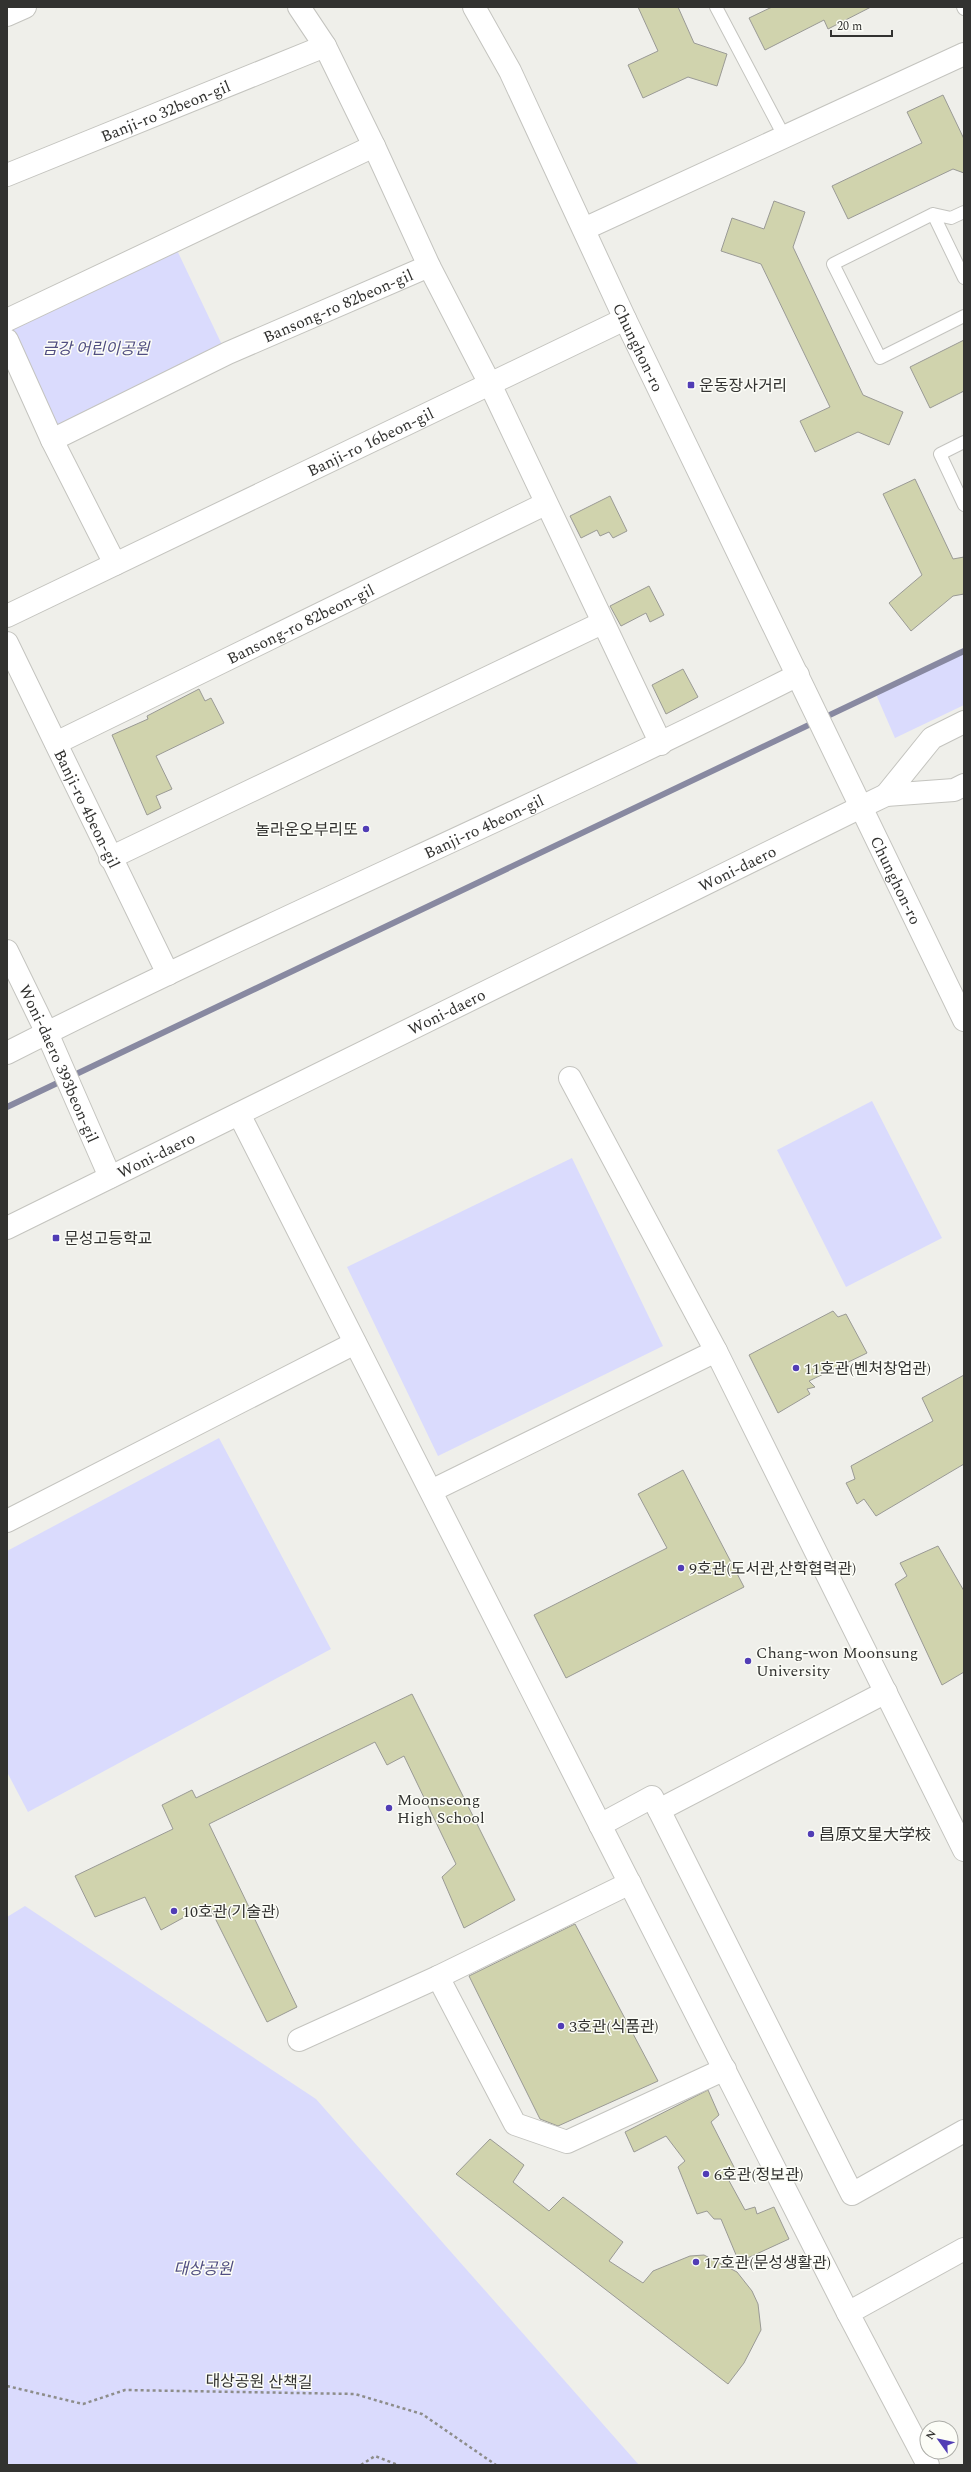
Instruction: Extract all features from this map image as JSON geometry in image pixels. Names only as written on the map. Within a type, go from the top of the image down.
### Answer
[{"type":"street","points":[[7,14],[25,7]]},
{"type":"street","name":"Bansong-ro 82beon-gil","points":[[299,7],[325,46],[374,146],[429,266],[490,384],[545,504],[661,744]]},
{"type":"street","name":"Chunghon-ro","points":[[474,7],[510,71],[625,319],[830,740],[964,1020]]},
{"type":"street","name":"Banji-ro 32beon-gil","points":[[7,175],[325,46]]},
{"type":"street","points":[[584,229],[964,54]]},
{"type":"street","points":[[7,320],[374,146]]},
{"type":"street","name":"Bansong-ro 82beon-gil","points":[[52,440],[228,353],[429,266]]},
{"type":"street","name":"Banji-ro 16beon-gil","points":[[7,616],[625,319]]},
{"type":"street","points":[[7,340],[52,440],[115,564]]},
{"type":"street","name":"Bansong-ro 82beon-gil","points":[[56,743],[545,504]]},
{"type":"street","points":[[110,858],[602,623]]},
{"type":"street","name":"Banji-ro 4beon-gil","points":[[7,643],[110,858],[168,974]]},
{"type":"street","name":"Banji-ro 4beon-gil","points":[[7,1053],[168,974],[661,744],[801,681]]},
{"type":"street","name":"Woni-daero","points":[[886,795],[932,738],[964,722]]},
{"type":"street","name":"Woni-daero","points":[[7,1228],[886,795],[954,790],[964,785]]},
{"type":"street","name":"Woni-daero 393beon-gil","points":[[7,951],[47,1033],[110,1177]]},
{"type":"street","points":[[570,1078],[716,1350],[964,1850]]},
{"type":"street","points":[[239,1114],[848,2313],[928,2465]]},
{"type":"street","points":[[7,1521],[356,1343]]},
{"type":"street","points":[[431,1491],[716,1350]]},
{"type":"street","points":[[659,1810],[886,1692]]},
{"type":"street","points":[[600,1825],[652,1797],[852,2194],[964,2131]]},
{"type":"street","points":[[299,2040],[438,1978],[630,1883]]},
{"type":"street","points":[[438,1978],[514,2124],[566,2142],[725,2070]]},
{"type":"street","points":[[848,2313],[964,2249]]},
{"type":"lane","points":[[716,7],[784,136]]},
{"type":"lane","points":[[964,212],[951,218],[933,214],[833,264],[880,358],[964,316]]},
{"type":"lane","points":[[933,214],[964,278]]},
{"type":"lane","points":[[964,442],[940,454],[964,505]]},
{"type":"path","name":"대상공원 산책길","points":[[7,2386],[83,2404],[125,2390],[355,2394],[422,2414],[496,2465]]},
{"type":"path","points":[[361,2465],[375,2456],[398,2465]]},
{"type":"green space","name":"금강 어린이공원","points":[[175,246],[224,349],[58,432],[7,326]]},
{"type":"green space","points":[[964,649],[964,705],[895,738],[875,692]]},
{"type":"green space","points":[[872,1101],[942,1238],[846,1287],[777,1150]]},
{"type":"green space","points":[[572,1158],[663,1346],[438,1456],[347,1267]]},
{"type":"green space","points":[[219,1438],[331,1649],[28,1812],[7,1772],[7,1551]]},
{"type":"green space","name":"대상공원","points":[[25,1906],[316,2099],[639,2465],[7,2465],[7,1917]]},
{"type":"building","points":[[638,7],[678,7],[694,43],[727,54],[717,86],[688,77],[643,98],[628,65],[658,51]]},
{"type":"building","points":[[772,7],[871,7],[828,29],[824,20],[765,50],[749,18]]},
{"type":"building","points":[[943,95],[964,139],[964,173],[953,169],[848,219],[832,186],[922,143],[907,112]]},
{"type":"building","points":[[774,201],[805,212],[793,247],[863,395],[903,412],[889,445],[858,432],[815,452],[800,421],[830,407],[761,264],[721,251],[732,218],[764,229]]},
{"type":"building","points":[[964,340],[964,391],[930,408],[910,367]]},
{"type":"building","points":[[915,479],[953,559],[964,557],[964,594],[953,596],[911,631],[889,603],[922,575],[883,494]]},
{"type":"building","points":[[610,496],[627,531],[613,538],[609,532],[600,536],[597,530],[581,538],[570,516]]},
{"type":"building","points":[[649,586],[664,615],[650,622],[646,613],[621,626],[610,606]]},
{"type":"building","points":[[683,669],[698,697],[666,714],[652,685]]},
{"type":"building","points":[[199,689],[205,701],[211,698],[224,723],[156,756],[172,789],[156,796],[161,808],[147,815],[112,735],[148,719],[147,716]]},
{"type":"building","name":"11호관(벤처창업관)","points":[[833,1311],[838,1317],[846,1314],[867,1353],[809,1381],[815,1387],[807,1389],[810,1394],[778,1413],[749,1355]]},
{"type":"building","points":[[964,1375],[964,1464],[876,1516],[864,1499],[857,1504],[846,1483],[855,1479],[851,1466],[933,1421],[922,1398]]},
{"type":"building","name":"9호관(도서관,산학협력관)","points":[[683,1470],[744,1587],[566,1678],[534,1615],[667,1548],[638,1494]]},
{"type":"building","points":[[938,1546],[964,1591],[964,1672],[942,1685],[895,1584],[907,1576],[900,1563]]},
{"type":"building","points":[[412,1694],[515,1900],[464,1928],[442,1877],[456,1864],[404,1756],[387,1765],[375,1742],[209,1824],[297,2007],[267,2022],[208,1904],[161,1930],[145,1897],[95,1917],[75,1876],[173,1829],[162,1805],[192,1790],[196,1798]]},
{"type":"building","name":"3호관(식품관)","points":[[575,1924],[658,2081],[558,2126],[540,2119],[469,1976]]},
{"type":"building","name":"6호관(정보관)","points":[[708,2090],[719,2115],[711,2122],[736,2171],[727,2177],[745,2210],[755,2207],[757,2214],[774,2207],[789,2239],[739,2262],[721,2219],[714,2219],[707,2211],[697,2214],[678,2167],[685,2161],[666,2136],[634,2152],[625,2132]]},
{"type":"building","name":"17호관(문성생활관)","points":[[490,2139],[524,2165],[513,2182],[549,2211],[563,2197],[623,2242],[609,2261],[643,2283],[653,2271],[690,2256],[704,2255],[737,2272],[752,2291],[758,2304],[761,2330],[744,2363],[728,2384],[456,2174]]},
{"type":"waterway","points":[[7,1107],[964,651]]},
{"type":"place","name":"운동장사거리","points":[[691,385]]},
{"type":"place","name":"놀라운오부리또","points":[[366,829]]},
{"type":"place","name":"문성고등학교","points":[[56,1238]]},
{"type":"place","name":"11호관(벤처창업관)","points":[[796,1368]]},
{"type":"place","name":"9호관(도서관,산학협력관)","points":[[681,1568]]},
{"type":"place","name":"Chang-won Moonsung University","points":[[748,1661]]},
{"type":"place","name":"Moonseong High School","points":[[389,1808]]},
{"type":"place","name":"昌原文星大学校","points":[[811,1834]]},
{"type":"place","name":"10호관(기술관)","points":[[174,1911]]},
{"type":"place","name":"3호관(식품관)","points":[[561,2026]]},
{"type":"place","name":"6호관(정보관)","points":[[706,2174]]},
{"type":"place","name":"17호관(문성생활관)","points":[[696,2262]]}]
